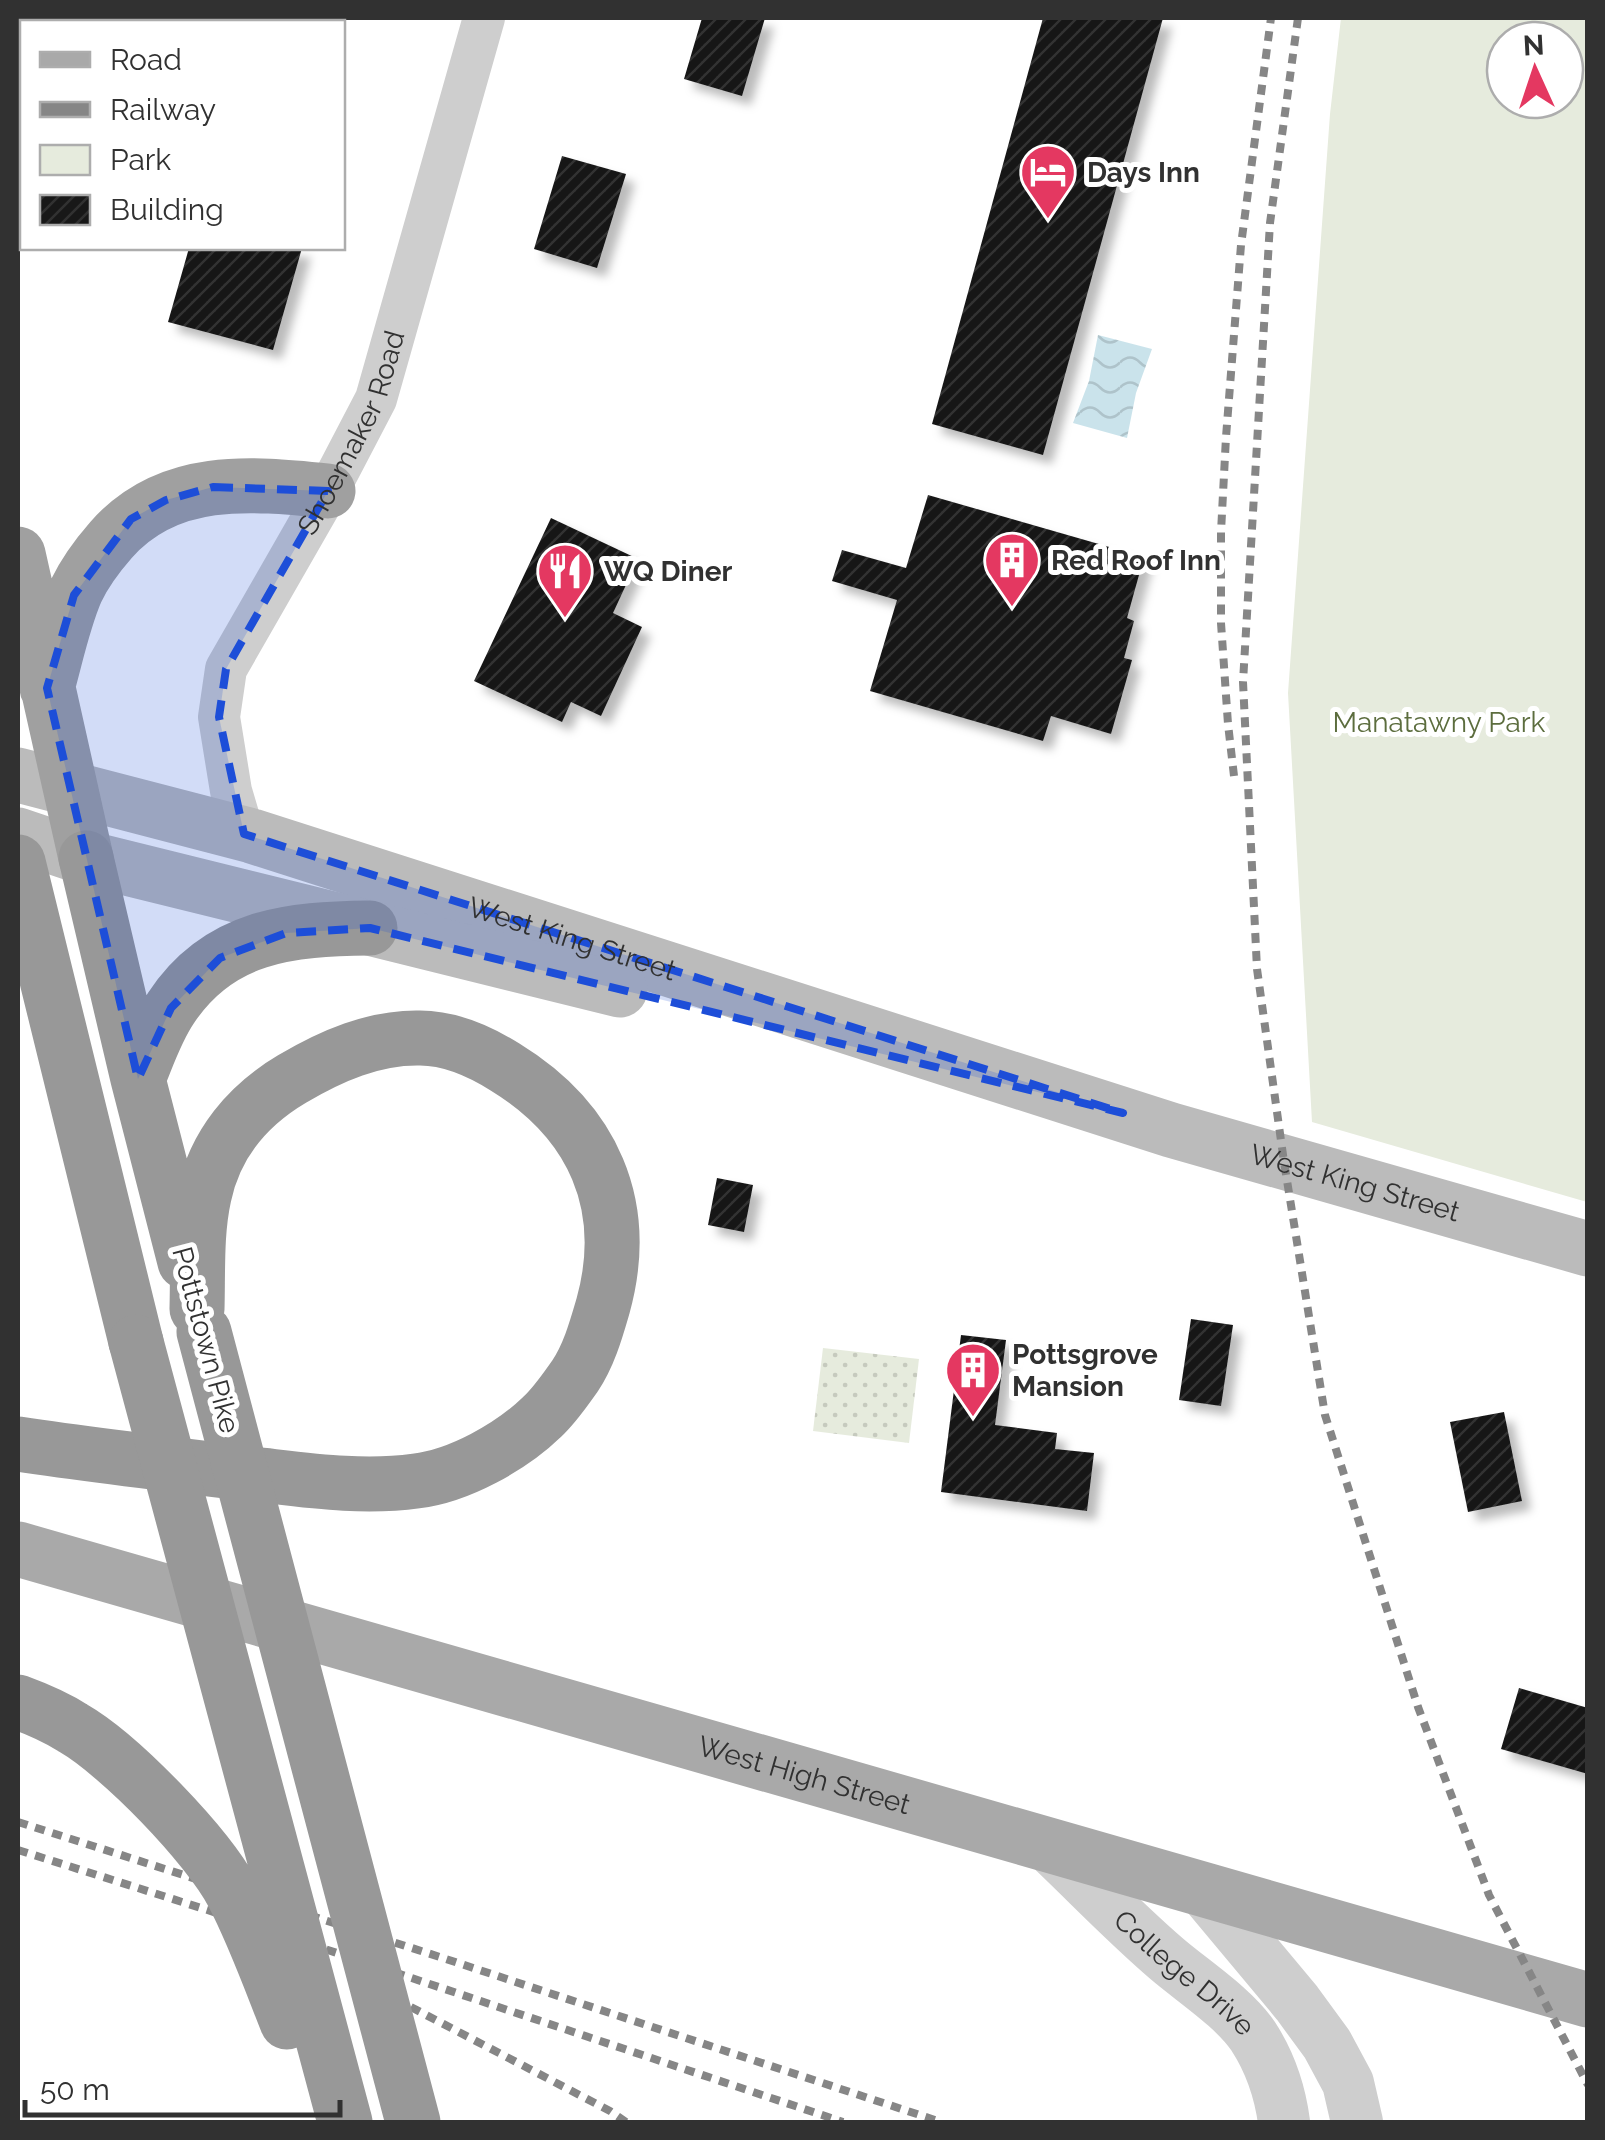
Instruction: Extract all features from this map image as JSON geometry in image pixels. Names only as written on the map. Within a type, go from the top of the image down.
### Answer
[{"type":"highway","points":[[47,688],[74,595],[86,572],[131,519],[166,500],[212,486],[328,491]]},
{"type":"highway","name":"Pottstown Pike","points":[[18,554],[138,1079],[413,2122]]},
{"type":"highway","points":[[18,862],[136,1342],[345,2122]]},
{"type":"highway","points":[[138,1079],[171,1008],[203,970],[220,958],[242,946],[286,933],[370,928]]},
{"type":"highway","points":[[18,1444],[351,1486],[417,1481],[455,1472],[488,1455],[542,1417],[584,1362],[608,1290],[612,1248],[600,1168],[581,1135],[555,1106],[490,1058],[456,1044],[421,1038],[378,1042],[344,1051],[268,1094],[236,1125],[218,1154],[204,1194],[199,1235],[201,1320]]},
{"type":"highway","points":[[18,1702],[75,1729],[112,1758],[156,1800],[220,1874],[233,1893],[288,2026],[312,2122]]},
{"type":"main road","name":"West King Street","points":[[18,775],[244,835],[1171,1130],[1588,1249]]},
{"type":"main road","name":"West King Street","points":[[18,836],[86,858],[1123,1113]]},
{"type":"main road","name":"West High Street","points":[[18,1549],[1588,2000]]},
{"type":"street","name":"Shoemaker Road","points":[[244,835],[231,792],[219,717],[226,669],[376,399],[484,18]]},
{"type":"street","name":"College Drive","points":[[1050,1847],[1164,1957],[1252,2034],[1268,2063],[1284,2122]]},
{"type":"street","name":"College Drive","points":[[1202,1889],[1327,2044],[1348,2083],[1357,2122]]},
{"type":"highlighted area","points":[[213,487],[328,491],[226,669],[219,717],[244,834],[1123,1113],[370,928],[286,933],[220,958],[171,1008],[138,1079],[47,688],[74,595],[131,519],[166,500]]},
{"type":"green space","name":"Manatawny Park","points":[[1341,18],[1587,18],[1587,1202],[1312,1122],[1288,693],[1330,114]]},
{"type":"green space","points":[[823,1348],[919,1359],[909,1443],[813,1431]]},
{"type":"water","points":[[1098,335],[1152,349],[1136,393],[1127,438],[1073,423],[1089,381]]},
{"type":"building","points":[[702,18],[765,18],[742,96],[684,79]]},
{"type":"building","name":"Days Inn","points":[[1043,18],[1163,18],[1043,455],[932,424]]},
{"type":"building","points":[[562,156],[626,174],[597,268],[534,249]]},
{"type":"building","points":[[188,250],[301,250],[273,350],[168,322]]},
{"type":"building","name":"Red Roof Inn","points":[[928,495],[1144,557],[1127,618],[1134,621],[1124,658],[1132,660],[1111,734],[1051,716],[1043,741],[870,691],[897,600],[832,581],[842,550],[906,568]]},
{"type":"building","name":"WQ Diner","points":[[551,518],[638,559],[613,613],[642,627],[601,716],[571,702],[562,722],[474,681]]},
{"type":"building","points":[[717,1178],[753,1185],[744,1232],[708,1225]]},
{"type":"building","points":[[1191,1319],[1233,1325],[1221,1406],[1179,1400]]},
{"type":"building","name":"Pottsgrove Mansion","points":[[961,1335],[1006,1340],[995,1425],[1057,1433],[1055,1449],[1094,1453],[1087,1511],[941,1492]]},
{"type":"building","points":[[1504,1412],[1522,1501],[1468,1512],[1450,1422]]},
{"type":"building","points":[[1519,1688],[1588,1708],[1588,1774],[1501,1749]]},
{"type":"railway","points":[[1234,776],[1221,623],[1221,532],[1241,245],[1271,18]]},
{"type":"railway","points":[[1298,18],[1270,223],[1243,682],[1257,969],[1284,1162],[1325,1415],[1418,1707],[1489,1895],[1588,2085]]},
{"type":"railway","points":[[18,1822],[941,2122]]},
{"type":"railway","points":[[18,1850],[843,2122]]},
{"type":"railway","points":[[363,1982],[626,2122]]},
{"type":"place","name":"Days Inn","points":[[1048,221]]},
{"type":"place","name":"Red Roof Inn","points":[[1012,609]]},
{"type":"place","name":"WQ Diner","points":[[565,620]]},
{"type":"place","name":"Pottsgrove Mansion","points":[[973,1419]]}]
